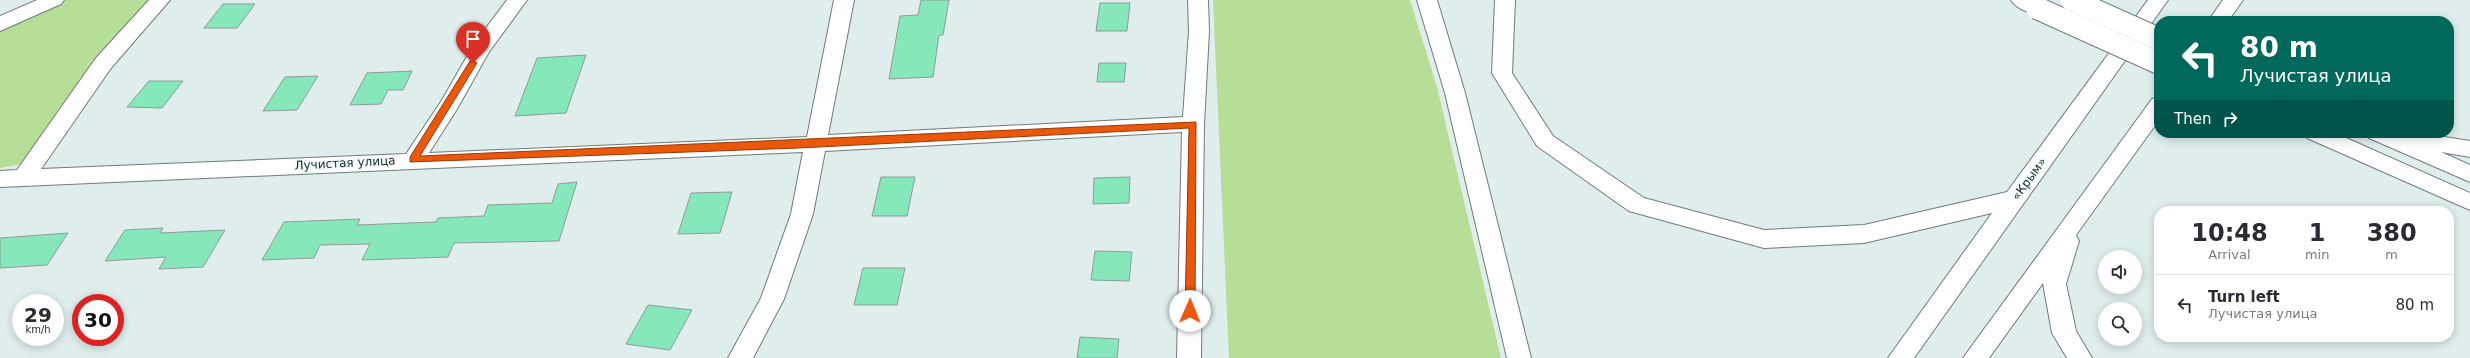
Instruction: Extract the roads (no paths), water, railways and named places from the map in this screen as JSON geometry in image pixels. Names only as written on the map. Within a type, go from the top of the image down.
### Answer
[{"type":"main road","points":[[0,24],[54,0]]},
{"type":"main road","points":[[23,179],[95,74],[144,16],[160,0]]},
{"type":"main road","points":[[413,160],[450,104],[481,49],[518,0]]},
{"type":"main road","points":[[740,358],[772,299],[802,214],[814,144],[844,0]]},
{"type":"main road","points":[[1189,358],[1193,124],[1199,31],[1198,0]]},
{"type":"main road","points":[[1427,0],[1455,93],[1519,358]]},
{"type":"main road","points":[[1505,0],[1502,73],[1545,141],[1637,205],[1764,239],[1864,234],[2015,199]]},
{"type":"main road","points":[[2072,0],[2154,37]]},
{"type":"main road","name":"«Крым»","points":[[1900,358],[2158,0]]},
{"type":"main road","points":[[2222,16],[2233,0]]},
{"type":"main road","points":[[2029,4],[2154,61]]},
{"type":"main road","points":[[1976,358],[2154,111]]},
{"type":"main road","name":"Лучистая улица","points":[[0,178],[23,179],[413,160],[814,144],[1193,124]]},
{"type":"main road","points":[[2326,138],[2470,202]]},
{"type":"main road","points":[[2388,138],[2470,174]]},
{"type":"main road","points":[[2404,138],[2420,142],[2470,149]]},
{"type":"main road","points":[[2383,164],[2470,212]]},
{"type":"main road","points":[[2074,223],[2054,284],[2064,333],[2080,358]]}]
